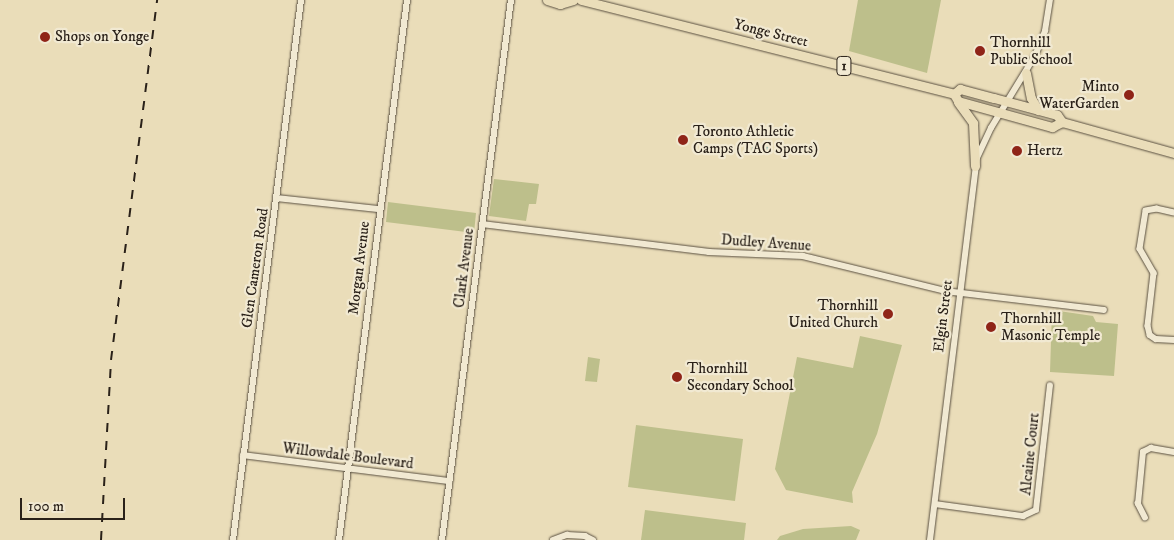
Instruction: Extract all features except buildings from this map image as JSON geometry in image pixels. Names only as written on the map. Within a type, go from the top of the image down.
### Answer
[{"type":"main road","points":[[547,0],[560,4],[573,0]]},
{"type":"main road","name":"Yonge Street","points":[[581,0],[956,98],[1000,114],[1053,127],[1062,122]]},
{"type":"main road","points":[[1026,74],[1031,98],[1038,110]]},
{"type":"main road","name":"Yonge Street","points":[[956,98],[960,90],[1008,102],[1056,116],[1062,122],[1174,153]]},
{"type":"main road","points":[[956,98],[973,123],[975,166]]},
{"type":"street","name":"Glen Cameron Road","points":[[233,540],[301,0]]},
{"type":"street","name":"Morgan Avenue","points":[[339,540],[379,209],[407,0]]},
{"type":"street","name":"Clark Avenue","points":[[442,540],[511,0]]},
{"type":"street","name":"Elgin Street","points":[[930,540],[958,291],[975,166],[983,142],[1026,74],[1045,31],[1050,0]]},
{"type":"street","points":[[277,198],[379,209]]},
{"type":"street","points":[[1174,214],[1157,209],[1146,211],[1140,249],[1154,273],[1148,326],[1150,335],[1174,340]]},
{"type":"street","name":"Dudley Avenue","points":[[482,224],[709,252],[803,256],[958,291],[1104,310]]},
{"type":"street","name":"Alcaine Court","points":[[935,504],[1023,516],[1036,510],[1050,386]]},
{"type":"street","points":[[1145,518],[1138,504],[1143,452],[1151,448],[1174,452]]},
{"type":"street","name":"Willowdale Boulevard","points":[[244,455],[449,481]]},
{"type":"street","points":[[553,540],[567,535],[586,536],[593,540]]},
{"type":"green space","points":[[858,0],[941,0],[927,73],[849,51]]},
{"type":"green space","points":[[494,179],[539,184],[536,204],[529,204],[526,221],[489,216]]},
{"type":"green space","points":[[388,202],[476,213],[474,233],[386,222]]},
{"type":"green space","points":[[1052,310],[1093,316],[1096,322],[1118,324],[1114,376],[1050,372]]},
{"type":"green space","points":[[860,336],[902,345],[877,434],[852,492],[853,503],[786,490],[775,469],[797,357],[853,368]]},
{"type":"green space","points":[[588,357],[600,359],[597,382],[585,381]]},
{"type":"green space","points":[[636,425],[743,439],[735,501],[628,487]]},
{"type":"green space","points":[[645,510],[746,523],[744,540],[641,540]]},
{"type":"green space","points":[[851,526],[860,530],[856,540],[777,540],[780,536],[803,529]]},
{"type":"water","points":[[752,145],[769,147],[769,154],[751,153]]},
{"type":"railway","points":[[101,540],[111,360],[157,0]]},
{"type":"place","name":"Shops on Yonge","points":[[45,37]]},
{"type":"place","name":"Thornhill Public School","points":[[980,51]]},
{"type":"place","name":"Minto WaterGarden","points":[[1129,95]]},
{"type":"place","name":"Toronto Athletic Camps (TAC Sports)","points":[[683,140]]},
{"type":"place","name":"Hertz","points":[[1017,151]]},
{"type":"place","name":"Thornhill United Church","points":[[888,314]]},
{"type":"place","name":"Thornhill Masonic Temple","points":[[991,327]]},
{"type":"place","name":"Thornhill Secondary School","points":[[677,377]]}]
